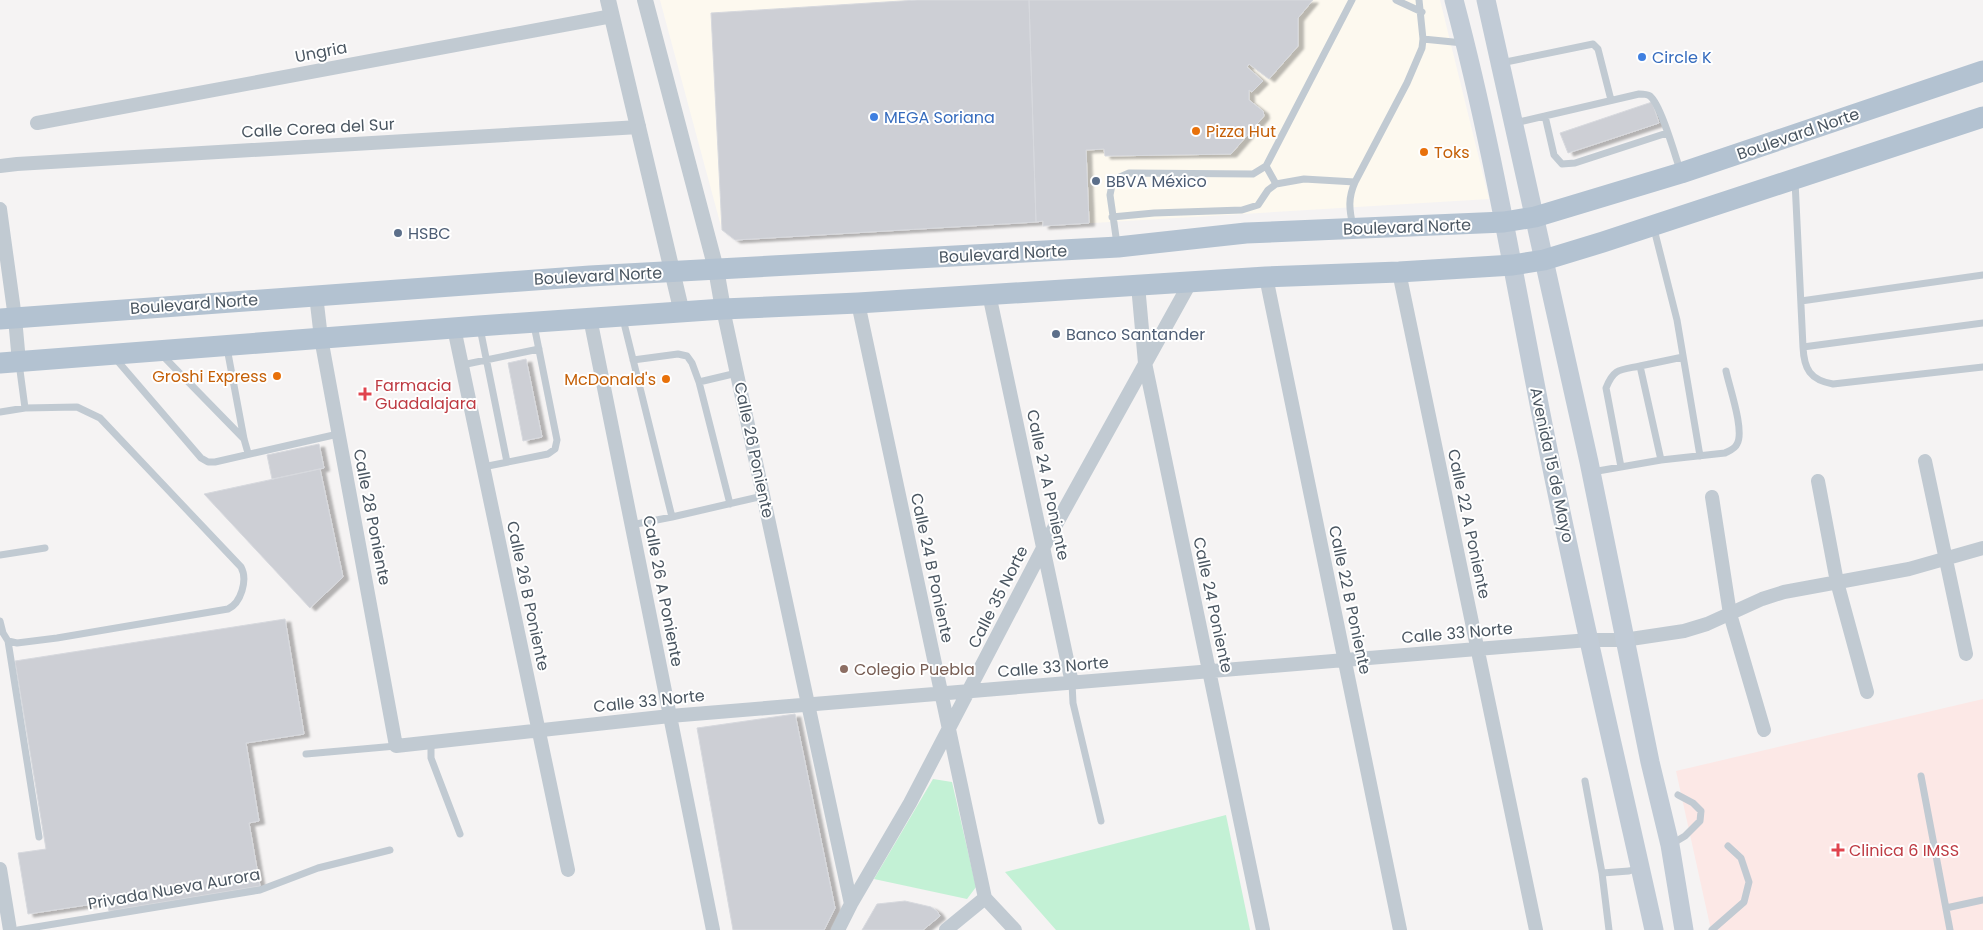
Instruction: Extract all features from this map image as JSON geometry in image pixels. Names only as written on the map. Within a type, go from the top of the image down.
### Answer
[{"type":"main road","name":"Avenida 15 de Mayo","points":[[1454,0],[1466,43],[1513,265],[1548,453],[1654,930]]},
{"type":"main road","points":[[1486,0],[1591,473],[1650,762],[1670,844],[1684,930]]},
{"type":"main road","name":"Boulevard Norte","points":[[8,318],[316,295],[716,269],[1118,248],[1246,234],[1504,222],[1534,216],[1681,173],[1983,71]]},
{"type":"main road","points":[[10,362],[723,309],[858,303],[1190,281],[1513,265],[1544,260],[1983,117]]},
{"type":"street","name":"Calle 26 Poniente","points":[[645,0],[716,269],[851,904]]},
{"type":"street","name":"Ungria","points":[[37,123],[610,8]]},
{"type":"street","points":[[610,8],[682,313]]},
{"type":"street","name":"Calle Corea del Sur","points":[[0,166],[639,127]]},
{"type":"street","points":[[0,209],[10,362]]},
{"type":"street","name":"Calle 22 A Poniente","points":[[1398,272],[1536,930]]},
{"type":"street","name":"Calle 22 B Poniente","points":[[1266,277],[1400,930]]},
{"type":"street","name":"Calle 35 Norte","points":[[838,930],[851,904],[910,803],[970,692],[1043,548],[1190,281]]},
{"type":"street","name":"Calle 24 Poniente","points":[[1138,285],[1145,362],[1263,930]]},
{"type":"street","name":"Calle 24 A Poniente","points":[[989,294],[1072,683]]},
{"type":"street","name":"Calle 28 Poniente","points":[[316,295],[320,338],[396,746]]},
{"type":"street","name":"Calle 24 B Poniente","points":[[858,303],[985,898]]},
{"type":"street","name":"Calle 26 A Poniente","points":[[590,318],[713,930]]},
{"type":"street","name":"Calle 26 B Poniente","points":[[454,328],[568,870]]},
{"type":"street","points":[[1925,461],[1966,654]]},
{"type":"street","points":[[1818,481],[1837,582],[1867,692]]},
{"type":"street","points":[[1712,497],[1730,614],[1764,730]]},
{"type":"street","name":"Calle 33 Norte","points":[[396,746],[670,716],[1477,648],[1589,640],[1624,640],[1684,631],[1707,624],[1762,599],[1784,592],[1909,570],[1983,548]]},
{"type":"street","points":[[0,869],[10,930]]},
{"type":"street","points":[[946,930],[985,898],[1015,930]]},
{"type":"lane","points":[[1118,248],[1112,217],[1110,187],[1113,180],[1120,176],[1129,173],[1253,174],[1266,166],[1352,0]]},
{"type":"lane","points":[[1396,0],[1422,12]]},
{"type":"lane","points":[[1354,229],[1349,203],[1351,192],[1407,84],[1424,39],[1419,0]]},
{"type":"lane","points":[[1424,39],[1466,43]]},
{"type":"lane","points":[[1501,63],[1593,44],[1598,49],[1611,100]]},
{"type":"lane","points":[[1514,123],[1639,94],[1648,95],[1660,111],[1681,173]]},
{"type":"lane","points":[[1545,116],[1554,156],[1562,164],[1575,163],[1667,133]]},
{"type":"lane","points":[[1266,166],[1276,184]]},
{"type":"lane","points":[[1795,178],[1803,347],[1807,368],[1822,382],[1833,384],[1983,367]]},
{"type":"lane","points":[[1112,217],[1154,213],[1242,210],[1258,205],[1268,190],[1276,184],[1304,179],[1355,182]]},
{"type":"lane","points":[[1653,225],[1677,320],[1700,456]]},
{"type":"lane","points":[[1801,301],[1983,275]]},
{"type":"lane","points":[[622,316],[672,517]]},
{"type":"lane","points":[[483,467],[548,454],[555,449],[557,440],[534,322]]},
{"type":"lane","points":[[1803,347],[1983,323]]},
{"type":"lane","points":[[479,326],[507,462]]},
{"type":"lane","points":[[227,345],[248,454]]},
{"type":"lane","points":[[462,364],[539,349]]},
{"type":"lane","points":[[157,351],[244,439]]},
{"type":"lane","points":[[112,354],[201,458],[208,462],[338,434]]},
{"type":"lane","points":[[633,360],[678,354],[687,356],[692,363],[699,382],[730,504]]},
{"type":"lane","points":[[1621,467],[1606,388],[1611,376],[1620,370],[1683,357]]},
{"type":"lane","points":[[10,362],[25,408]]},
{"type":"lane","points":[[1640,366],[1661,460]]},
{"type":"lane","points":[[1591,473],[1661,460],[1725,453],[1733,449],[1738,444],[1740,436],[1726,371]]},
{"type":"lane","points":[[699,382],[737,373]]},
{"type":"lane","points":[[0,412],[25,408],[78,407],[100,418],[241,567],[244,573],[244,580],[238,600],[234,606],[228,609],[57,638],[16,643],[8,641]]},
{"type":"lane","points":[[632,525],[763,496]]},
{"type":"lane","points":[[0,555],[45,548]]},
{"type":"lane","points":[[0,621],[2,633],[8,641],[39,837]]},
{"type":"lane","points":[[1072,683],[1072,703],[1101,821]]},
{"type":"lane","points":[[431,742],[431,758],[460,834]]},
{"type":"lane","points":[[306,754],[396,746]]},
{"type":"lane","points":[[1921,776],[1950,930]]},
{"type":"lane","points":[[1585,781],[1602,873],[1609,930]]},
{"type":"lane","points":[[1670,844],[1685,836],[1700,821],[1701,811],[1693,803],[1678,796]]},
{"type":"lane","points":[[1712,930],[1744,902],[1749,882],[1741,858],[1728,846]]},
{"type":"lane","name":"Privada Nueva Aurora","points":[[18,930],[260,890],[318,868],[390,850]]},
{"type":"lane","points":[[1602,873],[1629,871],[1640,868]]},
{"type":"lane","points":[[1946,908],[1983,900]]},
{"type":"shaded area","points":[[660,0],[1440,0],[1489,199],[1043,226],[1042,221],[735,240],[722,230]]},
{"type":"shaded area","name":"Clinica 6 IMSS","points":[[1983,699],[1983,930],[1711,930],[1676,771]]},
{"type":"green space","points":[[933,779],[952,782],[976,887],[967,899],[874,879]]},
{"type":"green space","points":[[1226,815],[1250,930],[1056,930],[1005,872]]},
{"type":"building","name":"MEGA Soriana","points":[[917,0],[1029,0],[1036,222],[735,240],[722,230],[711,13]]},
{"type":"building","points":[[1029,0],[1313,0],[1298,18],[1298,46],[1269,79],[1249,64],[1247,67],[1263,81],[1252,92],[1249,90],[1249,100],[1263,111],[1264,116],[1231,154],[1105,156],[1104,149],[1086,150],[1089,223],[1043,226],[1043,221],[1036,222]]},
{"type":"building","points":[[1652,102],[1659,123],[1568,153],[1560,133]]},
{"type":"building","points":[[526,359],[542,437],[523,441],[508,363]]},
{"type":"building","points":[[319,444],[324,468],[272,479],[267,455]]},
{"type":"building","points":[[320,469],[343,577],[310,608],[204,494]]},
{"type":"building","points":[[285,619],[304,734],[246,743],[259,821],[249,823],[260,886],[109,911],[106,902],[28,914],[18,853],[46,849],[15,661]]},
{"type":"building","points":[[795,714],[835,908],[824,930],[733,930],[697,728]]},
{"type":"building","points":[[905,901],[931,907],[940,916],[923,930],[862,930],[877,904]]},
{"type":"place","name":"Circle K","points":[[1642,57]]},
{"type":"place","name":"MEGA Soriana","points":[[874,117]]},
{"type":"place","name":"Pizza Hut","points":[[1196,131]]},
{"type":"place","name":"Toks","points":[[1424,152]]},
{"type":"place","name":"BBVA México","points":[[1096,181]]},
{"type":"place","name":"HSBC","points":[[398,233]]},
{"type":"place","name":"Banco Santander","points":[[1056,334]]},
{"type":"place","name":"Groshi Express","points":[[277,376]]},
{"type":"place","name":"McDonald's","points":[[666,379]]},
{"type":"place","name":"Farmacia Guadalajara","points":[[365,394]]},
{"type":"place","name":"Colegio Puebla","points":[[844,669]]},
{"type":"place","name":"Clinica 6 IMSS","points":[[1838,850]]}]
